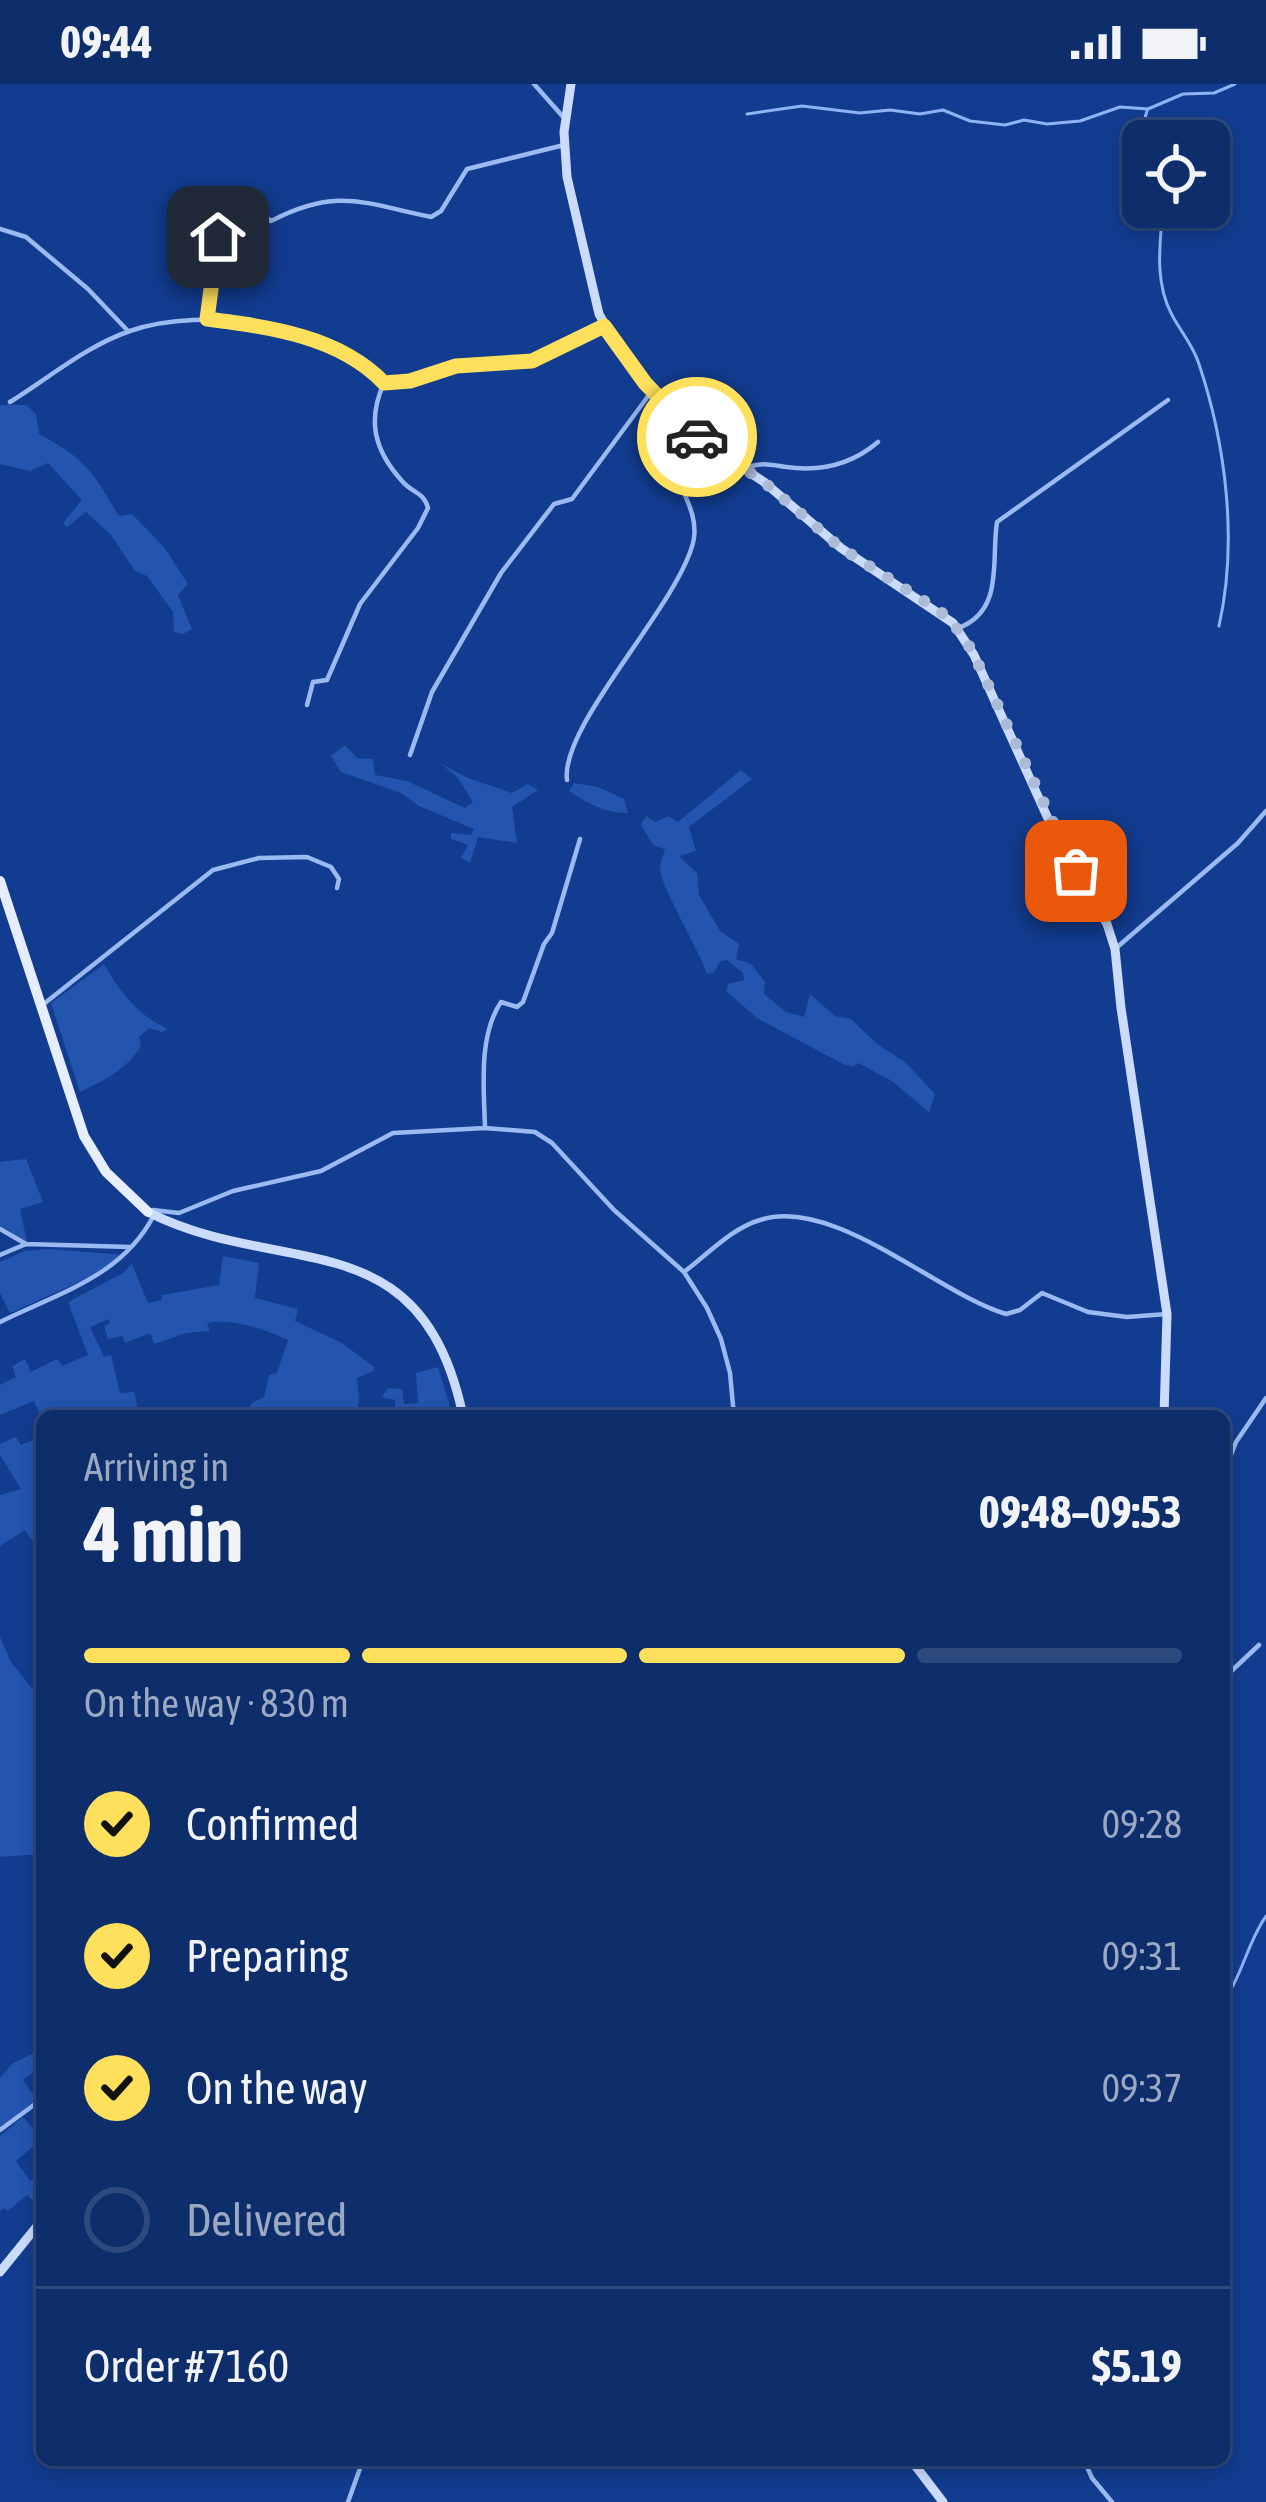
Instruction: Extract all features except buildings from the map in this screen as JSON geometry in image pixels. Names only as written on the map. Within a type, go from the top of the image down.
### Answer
[{"type":"main road","points":[[0,881],[84,1136],[106,1172],[131,1200],[151,1213]]},
{"type":"street","points":[[534,84],[565,119]]},
{"type":"street","points":[[572,84],[565,119],[567,177],[589,281],[604,326],[668,410],[703,442],[764,482],[813,528],[940,611],[957,628],[974,655],[1055,834],[1107,924],[1115,949],[1167,1314],[1165,1410]]},
{"type":"street","points":[[207,319],[223,196],[248,203],[271,221],[312,202],[336,199],[431,217],[442,211],[466,169],[564,145]]},
{"type":"street","points":[[0,229],[26,237],[39,247],[128,332]]},
{"type":"street","points":[[10,402],[74,359],[128,332],[207,319],[298,334],[372,370],[384,383]]},
{"type":"street","points":[[384,383],[410,381],[456,366],[532,361],[604,326]]},
{"type":"street","points":[[307,705],[313,682],[324,683],[329,677],[360,604],[428,508],[424,497],[402,482],[374,432],[372,414],[384,383]]},
{"type":"street","points":[[410,755],[431,692],[513,554],[554,504],[572,499],[652,391]]},
{"type":"street","points":[[957,628],[974,621],[990,601],[1000,519],[1168,400]]},
{"type":"street","points":[[567,780],[568,756],[579,731],[658,610],[694,540],[694,520],[680,493],[663,436],[668,410]]},
{"type":"street","points":[[745,469],[758,464],[806,468],[844,464],[878,442]]},
{"type":"street","points":[[1115,949],[1238,843],[1266,811]]},
{"type":"street","points":[[485,1128],[484,1063],[495,1012],[501,1002],[517,1007],[523,1002],[552,933],[580,839]]},
{"type":"street","points":[[41,1006],[213,870],[260,858],[307,857],[334,870],[337,888]]},
{"type":"street","points":[[0,1322],[100,1274],[134,1247],[151,1213],[165,1209],[178,1214],[232,1191],[321,1171],[393,1133],[523,1130],[545,1137],[614,1210],[684,1272],[721,1340],[733,1410]]},
{"type":"street","points":[[151,1213],[199,1234],[320,1257],[374,1278],[413,1309],[441,1348],[461,1410]]},
{"type":"street","points":[[684,1272],[740,1230],[774,1217],[836,1228],[876,1244],[915,1270],[1006,1314],[1042,1293],[1088,1312],[1126,1317],[1167,1314]]},
{"type":"street","points":[[0,1229],[26,1244]]},
{"type":"street","points":[[0,1255],[26,1244],[134,1247]]},
{"type":"street","points":[[1230,1458],[1266,1398]]},
{"type":"street","points":[[1230,1672],[1259,1645]]},
{"type":"street","points":[[0,2130],[36,2103]]},
{"type":"street","points":[[0,2272],[36,2227]]},
{"type":"street","points":[[348,2502],[361,2466]]},
{"type":"street","points":[[919,2466],[943,2502]]},
{"type":"street","points":[[1086,2466],[1112,2502]]},
{"type":"shaded area","points":[[0,405],[27,405],[36,414],[39,434],[78,459],[119,516],[132,514],[164,547],[188,584],[178,595],[192,629],[174,632],[173,612],[147,576],[135,571],[111,535],[86,512],[67,527],[63,523],[82,500],[48,463],[30,471],[0,464]]},
{"type":"shaded area","points":[[345,745],[357,758],[373,759],[375,775],[407,781],[465,808],[473,802],[458,778],[440,763],[512,793],[528,784],[538,790],[512,807],[517,843],[478,837],[470,863],[461,858],[468,845],[451,839],[451,833],[471,835],[474,829],[419,806],[401,793],[341,772],[331,756]]},
{"type":"shaded area","points":[[741,770],[752,779],[689,827],[696,851],[679,856],[697,873],[699,895],[720,931],[739,944],[736,959],[751,964],[765,982],[764,994],[786,1012],[804,1017],[810,994],[835,1016],[851,1019],[905,1062],[935,1094],[929,1112],[892,1081],[858,1063],[853,1067],[843,1064],[757,1018],[726,991],[728,984],[744,980],[743,973],[727,960],[707,974],[662,877],[665,849],[653,845],[641,825],[646,816],[656,822],[668,816],[678,822]]},
{"type":"shaded area","points":[[574,783],[624,799],[628,813],[583,800],[569,791]]},
{"type":"shaded area","points":[[104,964],[130,1002],[168,1029],[149,1028],[139,1037],[141,1046],[129,1062],[80,1092],[51,1003]]},
{"type":"shaded area","points":[[26,1159],[43,1202],[20,1209],[27,1242],[0,1227],[0,1162]]},
{"type":"shaded area","points":[[24,1251],[124,1255],[88,1278],[10,1313],[0,1293],[0,1262]]},
{"type":"shaded area","points":[[223,1256],[259,1263],[255,1298],[298,1309],[295,1321],[342,1343],[374,1367],[357,1378],[356,1410],[238,1410],[249,1409],[264,1397],[269,1375],[277,1373],[288,1340],[248,1326],[217,1322],[207,1323],[210,1331],[154,1344],[150,1333],[125,1343],[122,1336],[108,1339],[104,1326],[110,1323],[108,1319],[90,1327],[104,1357],[111,1355],[120,1393],[134,1392],[138,1409],[38,1410],[34,1401],[0,1415],[0,1385],[16,1377],[12,1366],[25,1359],[31,1372],[57,1359],[62,1366],[88,1355],[68,1302],[132,1264],[148,1303],[162,1300],[162,1295],[219,1285]]},
{"type":"shaded area","points":[[438,1367],[451,1410],[395,1410],[395,1400],[382,1397],[388,1388],[402,1389],[404,1404],[418,1403],[416,1373]]},
{"type":"shaded area","points":[[16,1437],[21,1445],[36,1439],[36,1546],[25,1530],[0,1546],[0,1495],[21,1489],[0,1455],[0,1444]]},
{"type":"shaded area","points":[[0,1637],[11,1662],[36,1693],[36,1854],[0,1857]]},
{"type":"shaded area","points":[[36,2052],[36,2070],[23,2080],[36,2101],[0,2127],[0,2078],[13,2063]]},
{"type":"shaded area","points":[[23,2117],[36,2132],[36,2144],[16,2161],[30,2181],[36,2176],[36,2203],[27,2195],[0,2212],[0,2136]]},
{"type":"waterway","points":[[747,114],[802,106],[860,113],[943,110],[970,121],[1047,124],[1080,121],[1120,107],[1148,109],[1183,94],[1214,93],[1235,84]]},
{"type":"waterway","points":[[1144,120],[1147,111]]},
{"type":"waterway","points":[[1162,228],[1160,262],[1166,302],[1199,364],[1222,460],[1228,561],[1219,626]]},
{"type":"waterway","points":[[1230,1990],[1266,1916]]},
{"type":"way so far","points":[[697,437],[764,482],[813,528],[953,623],[974,655],[1076,871]]},
{"type":"route","points":[[218,237],[207,319],[298,334],[372,370],[384,383],[397,384],[456,366],[532,361],[604,326],[645,383],[697,437]]}]
